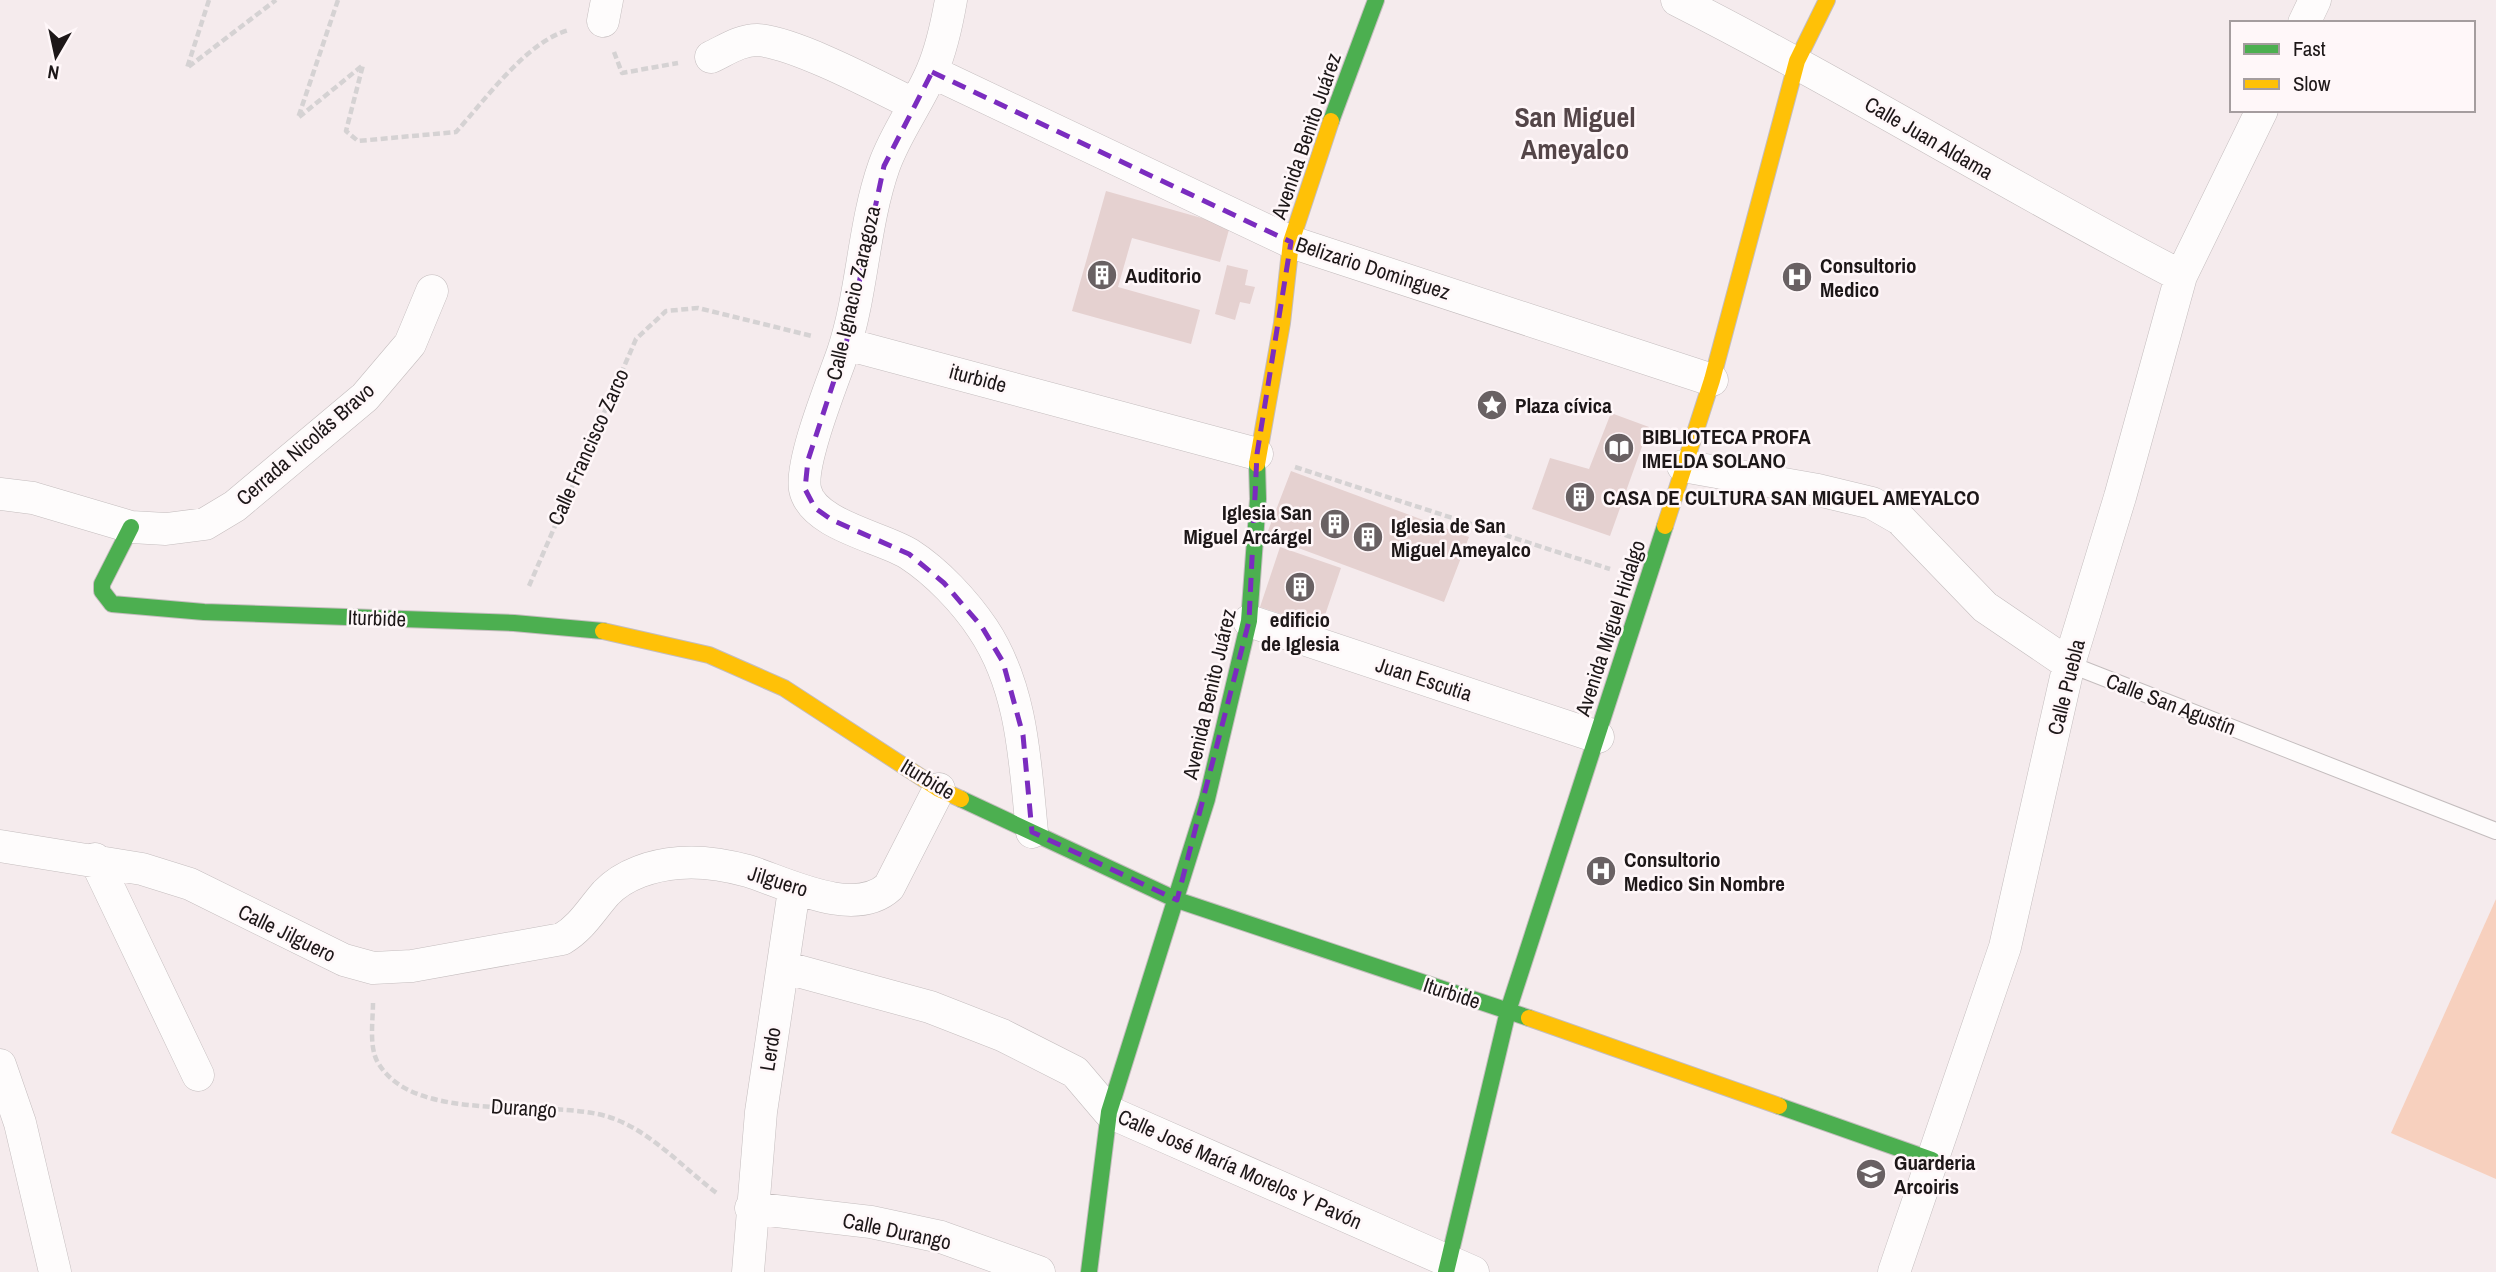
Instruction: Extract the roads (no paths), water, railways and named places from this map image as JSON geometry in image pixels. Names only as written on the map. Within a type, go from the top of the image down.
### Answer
[{"type":"street","name":"Calle Ignacio Zaragoza","points":[[951,0],[932,72],[884,166],[870,215],[846,344],[808,460],[805,489],[815,508],[832,520],[909,554],[944,583],[982,627],[1003,662],[1023,735],[1032,832]]},
{"type":"street","name":"Avenida Benito Juárez","points":[[1088,1272],[1109,1112],[1207,799],[1249,621],[1258,499],[1257,454],[1282,323],[1291,242],[1325,138],[1376,0]]},
{"type":"street","name":"Calle Juan Aldama","points":[[1677,0],[1797,61],[2050,208],[2181,276]]},
{"type":"street","name":"Avenida Miguel Hidalgo","points":[[1456,1268],[1508,1011],[1712,380],[1797,61],[1827,0]]},
{"type":"street","points":[[2305,21],[2315,0]]},
{"type":"street","points":[[711,57],[738,43],[756,40],[775,43],[914,104]]},
{"type":"street","name":"Belizario Dominguez","points":[[932,72],[1291,242],[1712,380]]},
{"type":"street","name":"Calle Puebla","points":[[1894,1272],[2005,947],[2069,664],[2120,497],[2181,276],[2261,112]]},
{"type":"street","name":"Cerrada Nicolás Bravo","points":[[131,527],[166,529],[205,524],[235,506],[365,397],[410,344],[432,291]]},
{"type":"street","name":"iturbide","points":[[846,344],[1257,454]]},
{"type":"street","name":"Calle San Agustín","points":[[1683,466],[1818,490],[1872,503],[1900,519],[1945,569],[1985,607],[2069,664]]},
{"type":"street","points":[[0,494],[33,498],[131,527]]},
{"type":"street","name":"Iturbide","points":[[131,527],[102,584],[102,592],[112,604],[204,612],[514,623],[597,630],[709,655],[784,688],[939,789],[1177,900],[1508,1011],[1932,1160]]},
{"type":"street","name":"Juan Escutia","points":[[1249,621],[1598,737]]},
{"type":"street","name":"Jilguero","points":[[578,929],[608,892],[634,873],[679,863],[718,864],[751,872],[794,890],[863,901],[879,897],[889,887],[939,789]]},
{"type":"street","name":"Calle Jilguero","points":[[0,846],[95,859],[142,869],[190,884],[344,960],[373,968],[412,966],[541,945],[562,939],[578,929]]},
{"type":"street","points":[[95,859],[198,1075]]},
{"type":"street","name":"Lerdo","points":[[748,1272],[751,1208],[761,1112],[794,890]]},
{"type":"street","name":"Calle José María Morelos Y Pavón","points":[[783,967],[930,1007],[1002,1035],[1075,1072],[1109,1112],[1456,1268]]},
{"type":"street","points":[[0,1065],[20,1123],[55,1272]]},
{"type":"street","name":"Calle Durango","points":[[751,1208],[871,1222],[941,1237],[1040,1272]]},
{"type":"lane","name":"Calle San Agustín","points":[[2069,664],[2496,831]]},
{"type":"place","name":"Auditorio","points":[[1102,275]]},
{"type":"place","name":"Consultorio Medico","points":[[1797,277]]},
{"type":"place","name":"Plaza cívica","points":[[1492,405]]},
{"type":"place","name":"BIBLIOTECA PROFA IMELDA SOLANO","points":[[1619,448]]},
{"type":"place","name":"CASA DE CULTURA SAN MIGUEL AMEYALCO","points":[[1580,497]]},
{"type":"place","name":"Iglesia San Miguel Arcárgel","points":[[1335,524]]},
{"type":"place","name":"Iglesia de San Miguel Ameyalco","points":[[1368,537]]},
{"type":"place","name":"edificio de Iglesia","points":[[1300,587]]},
{"type":"place","name":"Consultorio Medico Sin Nombre","points":[[1601,871]]},
{"type":"place","name":"Guarderia Arcoiris","points":[[1871,1174]]},
{"type":"district","name":"San Miguel Ameyalco","points":[[1575,133]]}]
